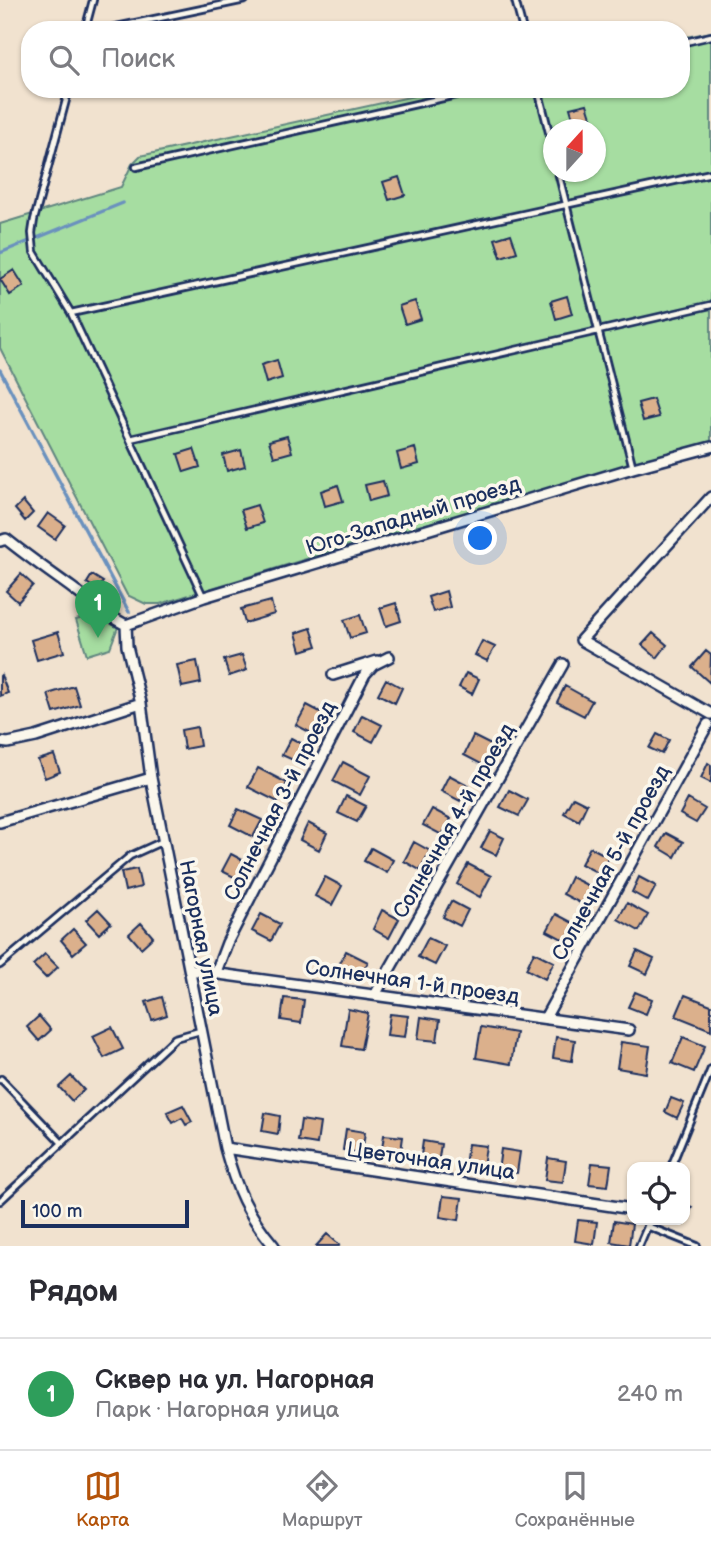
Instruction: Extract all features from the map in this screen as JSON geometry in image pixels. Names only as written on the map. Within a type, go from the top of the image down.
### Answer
[{"type":"street","name":"Юго-Западный проезд","points":[[126,625],[204,597],[711,447]]},
{"type":"street","points":[[711,497],[581,640],[711,714]]},
{"type":"street","points":[[2,538],[92,605],[126,625]]},
{"type":"street","name":"Нагорная улица","points":[[126,625],[127,646],[141,703],[151,778],[225,1148],[235,1183],[248,1211],[274,1246]]},
{"type":"street","name":"Солнечная 3-й проезд","points":[[216,972],[227,943],[365,674],[389,657],[333,675]]},
{"type":"street","name":"Солнечная 4-й проезд","points":[[375,995],[563,664]]},
{"type":"street","points":[[0,742],[36,737],[141,703]]},
{"type":"street","name":"Солнечная 5-й проезд","points":[[545,1018],[708,724]]},
{"type":"street","points":[[0,822],[151,778]]},
{"type":"street","name":"Солнечная 1-й проезд","points":[[190,970],[629,1030]]},
{"type":"street","name":"Цветочная улица","points":[[225,1148],[627,1208]]},
{"type":"lane","points":[[87,21],[93,0]]},
{"type":"lane","points":[[145,21],[245,0]]},
{"type":"lane","points":[[515,0],[521,21]]},
{"type":"lane","points":[[690,41],[711,36]]},
{"type":"lane","points":[[66,98],[32,233],[34,253],[71,313],[204,597]]},
{"type":"lane","points":[[136,167],[443,98]]},
{"type":"lane","points":[[540,98],[546,119]]},
{"type":"lane","points":[[71,313],[711,173]]},
{"type":"lane","points":[[561,182],[633,468]]},
{"type":"lane","points":[[130,439],[711,305]]},
{"type":"lane","points":[[0,965],[130,856],[163,841]]},
{"type":"lane","points":[[0,1201],[175,1038],[201,1030]]},
{"type":"lane","points":[[673,1162],[711,1069]]},
{"type":"lane","points":[[0,1080],[62,1143]]},
{"type":"lane","points":[[702,1093],[711,1097]]},
{"type":"lane","points":[[639,1246],[648,1225]]},
{"type":"lane","points":[[653,1225],[697,1246]]},
{"type":"green space","points":[[711,32],[711,446],[368,540],[160,604],[146,604],[127,595],[0,348],[0,224],[121,187],[132,164],[140,156],[405,98],[690,98],[690,36]]},
{"type":"green space","points":[[97,614],[118,627],[110,648],[87,655],[76,620]]},
{"type":"building","points":[[587,104],[592,119],[573,119],[570,108]]},
{"type":"building","points":[[399,177],[405,195],[389,200],[383,182]]},
{"type":"building","points":[[511,234],[517,252],[501,257],[495,239]]},
{"type":"building","points":[[14,270],[24,286],[10,295],[0,279]]},
{"type":"building","points":[[567,296],[572,314],[556,319],[551,301]]},
{"type":"building","points":[[415,301],[421,319],[405,324],[399,306]]},
{"type":"building","points":[[277,360],[282,378],[266,383],[261,365]]},
{"type":"building","points":[[653,399],[659,417],[643,421],[638,403]]},
{"type":"building","points":[[287,436],[292,452],[274,457],[269,441]]},
{"type":"building","points":[[415,448],[419,464],[401,469],[397,453]]},
{"type":"building","points":[[194,449],[200,467],[184,472],[178,454]]},
{"type":"building","points":[[241,450],[245,466],[227,471],[223,455]]},
{"type":"building","points":[[383,481],[387,496],[369,501],[365,485]]},
{"type":"building","points":[[338,485],[343,501],[325,506],[321,491]]},
{"type":"building","points":[[23,501],[33,513],[25,521],[15,509]]},
{"type":"building","points":[[257,505],[263,523],[247,528],[241,510]]},
{"type":"building","points":[[48,513],[65,525],[55,539],[38,527]]},
{"type":"building","points":[[21,574],[33,585],[18,602],[6,591]]},
{"type":"building","points":[[92,575],[103,582],[97,590],[87,583]]},
{"type":"building","points":[[446,591],[450,607],[433,612],[428,597]]},
{"type":"building","points":[[271,601],[274,614],[245,623],[241,609]]},
{"type":"building","points":[[396,603],[401,621],[386,626],[380,608]]},
{"type":"building","points":[[360,615],[366,633],[350,638],[344,620]]},
{"type":"building","points":[[311,628],[317,646],[301,651],[296,633]]},
{"type":"building","points":[[58,632],[64,652],[37,660],[31,640]]},
{"type":"building","points":[[653,633],[667,645],[657,658],[642,645]]},
{"type":"building","points":[[482,641],[495,647],[487,661],[475,655]]},
{"type":"building","points":[[706,651],[711,655],[710,683],[692,667]]},
{"type":"building","points":[[242,655],[247,670],[229,676],[224,660]]},
{"type":"building","points":[[197,661],[201,683],[182,687],[177,665]]},
{"type":"building","points":[[466,673],[479,679],[472,694],[459,687]]},
{"type":"building","points":[[0,676],[8,693],[0,696]]},
{"type":"building","points":[[386,679],[402,688],[395,703],[378,694]]},
{"type":"building","points":[[74,686],[80,705],[54,713],[48,694]]},
{"type":"building","points":[[565,686],[592,701],[584,716],[557,702]]},
{"type":"building","points":[[307,705],[326,715],[315,735],[296,725]]},
{"type":"building","points":[[362,715],[382,725],[373,742],[354,732]]},
{"type":"building","points":[[197,727],[200,746],[184,749],[181,730]]},
{"type":"building","points":[[657,734],[669,740],[662,754],[649,748]]},
{"type":"building","points":[[473,736],[493,746],[483,765],[464,755]]},
{"type":"building","points":[[291,738],[310,748],[302,764],[282,755]]},
{"type":"building","points":[[54,755],[60,772],[45,778],[38,760]]},
{"type":"building","points":[[343,762],[370,776],[360,795],[333,781]]},
{"type":"building","points":[[708,763],[711,765],[711,783],[701,778]]},
{"type":"building","points":[[258,768],[287,783],[278,802],[248,787]]},
{"type":"building","points":[[449,775],[468,785],[460,801],[441,791]]},
{"type":"building","points":[[509,790],[528,800],[519,816],[500,807]]},
{"type":"building","points":[[346,796],[366,806],[357,822],[338,813]]},
{"type":"building","points":[[573,797],[587,804],[579,821],[564,813]]},
{"type":"building","points":[[688,799],[705,809],[696,823],[680,814]]},
{"type":"building","points":[[238,809],[262,820],[253,837],[230,825]]},
{"type":"building","points":[[432,809],[451,819],[442,835],[423,825]]},
{"type":"building","points":[[308,823],[327,833],[319,850],[300,840]]},
{"type":"building","points":[[490,831],[504,838],[496,855],[481,848]]},
{"type":"building","points":[[666,833],[683,842],[675,857],[658,847]]},
{"type":"building","points":[[414,842],[430,851],[420,870],[404,861]]},
{"type":"building","points":[[590,847],[609,857],[600,874],[581,864]]},
{"type":"building","points":[[371,848],[393,860],[387,873],[364,861]]},
{"type":"building","points":[[231,854],[250,864],[242,881],[222,871]]},
{"type":"building","points":[[468,864],[491,876],[480,897],[457,884]]},
{"type":"building","points":[[137,869],[141,887],[125,891],[121,872]]},
{"type":"building","points":[[325,877],[342,886],[332,905],[315,896]]},
{"type":"building","points":[[571,877],[591,887],[582,904],[563,894]]},
{"type":"building","points":[[639,877],[656,886],[648,901],[632,892]]},
{"type":"building","points":[[451,901],[468,910],[460,926],[443,917]]},
{"type":"building","points":[[627,903],[648,915],[639,931],[618,919]]},
{"type":"building","points":[[98,909],[111,923],[99,934],[86,920]]},
{"type":"building","points":[[382,910],[399,919],[389,938],[373,929]]},
{"type":"building","points":[[261,914],[280,924],[271,941],[252,931]]},
{"type":"building","points":[[556,914],[575,924],[566,941],[547,931]]},
{"type":"building","points":[[141,923],[153,937],[141,948],[129,934]]},
{"type":"building","points":[[73,929],[86,943],[73,954],[61,940]]},
{"type":"building","points":[[428,938],[445,946],[435,965],[418,957]]},
{"type":"building","points":[[346,951],[368,962],[358,982],[336,971]]},
{"type":"building","points":[[637,951],[654,959],[647,974],[630,966]]},
{"type":"building","points":[[534,952],[554,962],[545,979],[526,969]]},
{"type":"building","points":[[45,954],[58,967],[46,978],[33,965]]},
{"type":"building","points":[[635,992],[652,999],[646,1014],[628,1007]]},
{"type":"building","points":[[685,995],[711,1005],[711,1030],[676,1016]]},
{"type":"building","points":[[162,997],[167,1015],[152,1020],[146,1002]]},
{"type":"building","points":[[284,998],[304,1000],[301,1023],[281,1020]]},
{"type":"building","points":[[348,1009],[368,1013],[361,1049],[342,1046]]},
{"type":"building","points":[[390,1014],[408,1016],[405,1037],[387,1035]]},
{"type":"building","points":[[39,1016],[51,1030],[39,1041],[27,1027]]},
{"type":"building","points":[[421,1017],[440,1020],[437,1041],[418,1039]]},
{"type":"building","points":[[112,1027],[123,1049],[104,1058],[93,1036]]},
{"type":"building","points":[[481,1027],[516,1033],[511,1064],[476,1058]]},
{"type":"building","points":[[556,1037],[575,1040],[572,1061],[553,1058]]},
{"type":"building","points":[[683,1037],[705,1046],[694,1072],[672,1063]]},
{"type":"building","points":[[621,1042],[650,1046],[646,1073],[617,1068]]},
{"type":"building","points":[[71,1076],[84,1090],[72,1101],[59,1087]]},
{"type":"building","points":[[671,1098],[684,1103],[677,1118],[665,1112]]},
{"type":"building","points":[[183,1105],[192,1122],[186,1125],[182,1118],[173,1123],[167,1112]]},
{"type":"building","points":[[265,1113],[280,1116],[278,1134],[262,1131]]},
{"type":"building","points":[[301,1120],[320,1123],[317,1144],[298,1141]]},
{"type":"building","points":[[346,1129],[365,1132],[362,1153],[343,1150]]},
{"type":"building","points":[[384,1135],[403,1137],[400,1158],[381,1156]]},
{"type":"building","points":[[423,1141],[441,1144],[438,1165],[420,1163]]},
{"type":"building","points":[[468,1144],[486,1146],[483,1167],[465,1165]]},
{"type":"building","points":[[501,1149],[520,1152],[517,1173],[498,1171]]},
{"type":"building","points":[[548,1158],[566,1161],[563,1182],[545,1180]]},
{"type":"building","points":[[592,1163],[611,1165],[608,1186],[589,1184]]},
{"type":"building","points":[[443,1196],[462,1198],[459,1220],[440,1217]]},
{"type":"building","points":[[578,1220],[597,1222],[594,1244],[575,1241]]},
{"type":"building","points":[[614,1221],[632,1225],[629,1245],[611,1242]]},
{"type":"building","points":[[327,1234],[340,1245],[316,1246]]},
{"type":"waterway","points":[[0,253],[123,203]]},
{"type":"waterway","points":[[0,370],[129,612]]},
{"type":"place","name":"Сквер на ул. Нагорная","points":[[98,638]]}]
